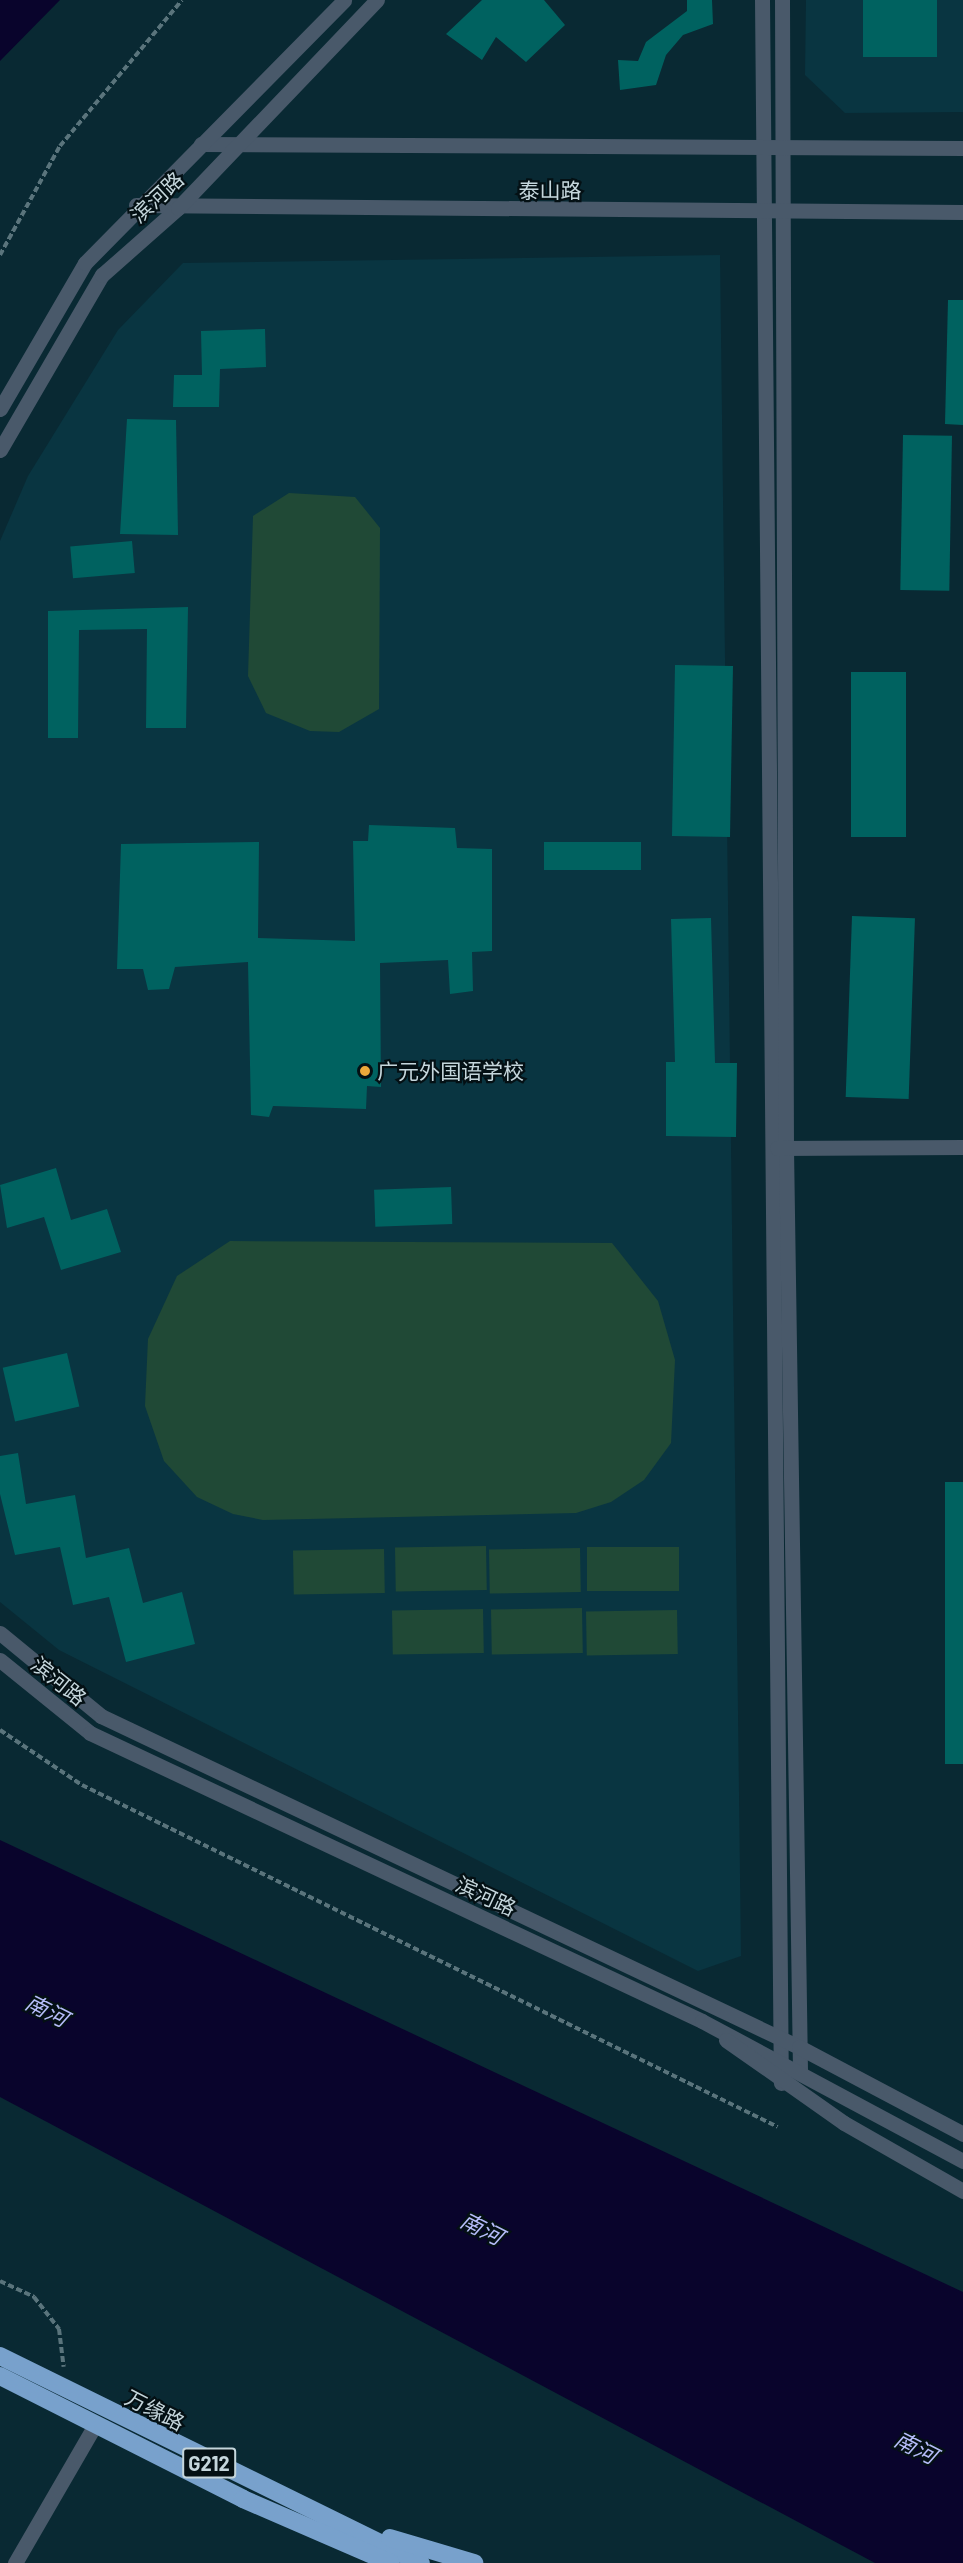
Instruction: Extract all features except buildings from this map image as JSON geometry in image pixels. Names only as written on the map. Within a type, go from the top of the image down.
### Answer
[{"type":"highway","name":"万缘路","points":[[0,2356],[67,2391],[421,2563]]},
{"type":"highway","name":"万缘路","points":[[0,2376],[243,2499],[391,2563]]},
{"type":"highway","points":[[351,2527],[472,2562]]},
{"type":"street","name":"滨河路","points":[[0,409],[85,263],[136,205],[201,144],[344,0]]},
{"type":"street","name":"滨河路","points":[[0,450],[102,275],[178,208],[377,0]]},
{"type":"street","points":[[762,0],[763,212],[778,1148],[800,2070]]},
{"type":"street","points":[[781,2083],[778,1148],[782,0]]},
{"type":"street","name":"泰山路","points":[[201,144],[764,150],[963,148]]},
{"type":"street","name":"泰山路","points":[[136,205],[178,208],[963,212]]},
{"type":"street","points":[[778,1148],[963,1147]]},
{"type":"street","name":"滨河路","points":[[0,1633],[101,1716],[799,2047],[963,2134]]},
{"type":"street","name":"滨河路","points":[[0,1660],[90,1733],[702,2021],[800,2070],[963,2161]]},
{"type":"street","points":[[702,2021],[781,2083],[844,2124],[963,2191]]},
{"type":"street","points":[[15,2563],[95,2425]]},
{"type":"path","points":[[0,255],[60,146],[182,0]]},
{"type":"path","points":[[0,1730],[82,1785],[778,2127]]},
{"type":"path","points":[[0,2281],[34,2297],[59,2329],[67,2391]]},
{"type":"shaded area","points":[[806,0],[963,0],[963,112],[845,113],[805,75]]},
{"type":"shaded area","name":"广元外国语学校","points":[[720,255],[741,1956],[698,1971],[59,1650],[0,1602],[0,541],[28,476],[118,330],[183,263]]},
{"type":"green space","points":[[289,493],[355,497],[380,528],[379,709],[339,732],[310,731],[266,713],[248,676],[253,516]]},
{"type":"green space","points":[[230,1241],[612,1243],[658,1301],[675,1360],[671,1443],[644,1480],[611,1502],[576,1513],[263,1520],[233,1514],[197,1497],[164,1461],[145,1406],[148,1339],[177,1276]]},
{"type":"green space","points":[[486,1546],[487,1590],[396,1592],[395,1548]]},
{"type":"green space","points":[[587,1547],[679,1547],[679,1591],[587,1591]]},
{"type":"green space","points":[[580,1548],[581,1592],[490,1594],[489,1550]]},
{"type":"green space","points":[[384,1549],[385,1593],[294,1595],[293,1551]]},
{"type":"green space","points":[[582,1608],[583,1653],[492,1655],[491,1610]]},
{"type":"green space","points":[[483,1609],[484,1653],[393,1655],[392,1611]]},
{"type":"green space","points":[[677,1610],[678,1654],[587,1656],[586,1612]]},
{"type":"water","points":[[0,0],[60,0],[0,61]]},
{"type":"water","name":"南河","points":[[0,1840],[963,2292],[963,2563],[875,2563],[0,2097]]},
{"type":"place","name":"广元外国语学校","points":[[365,1071]]}]
